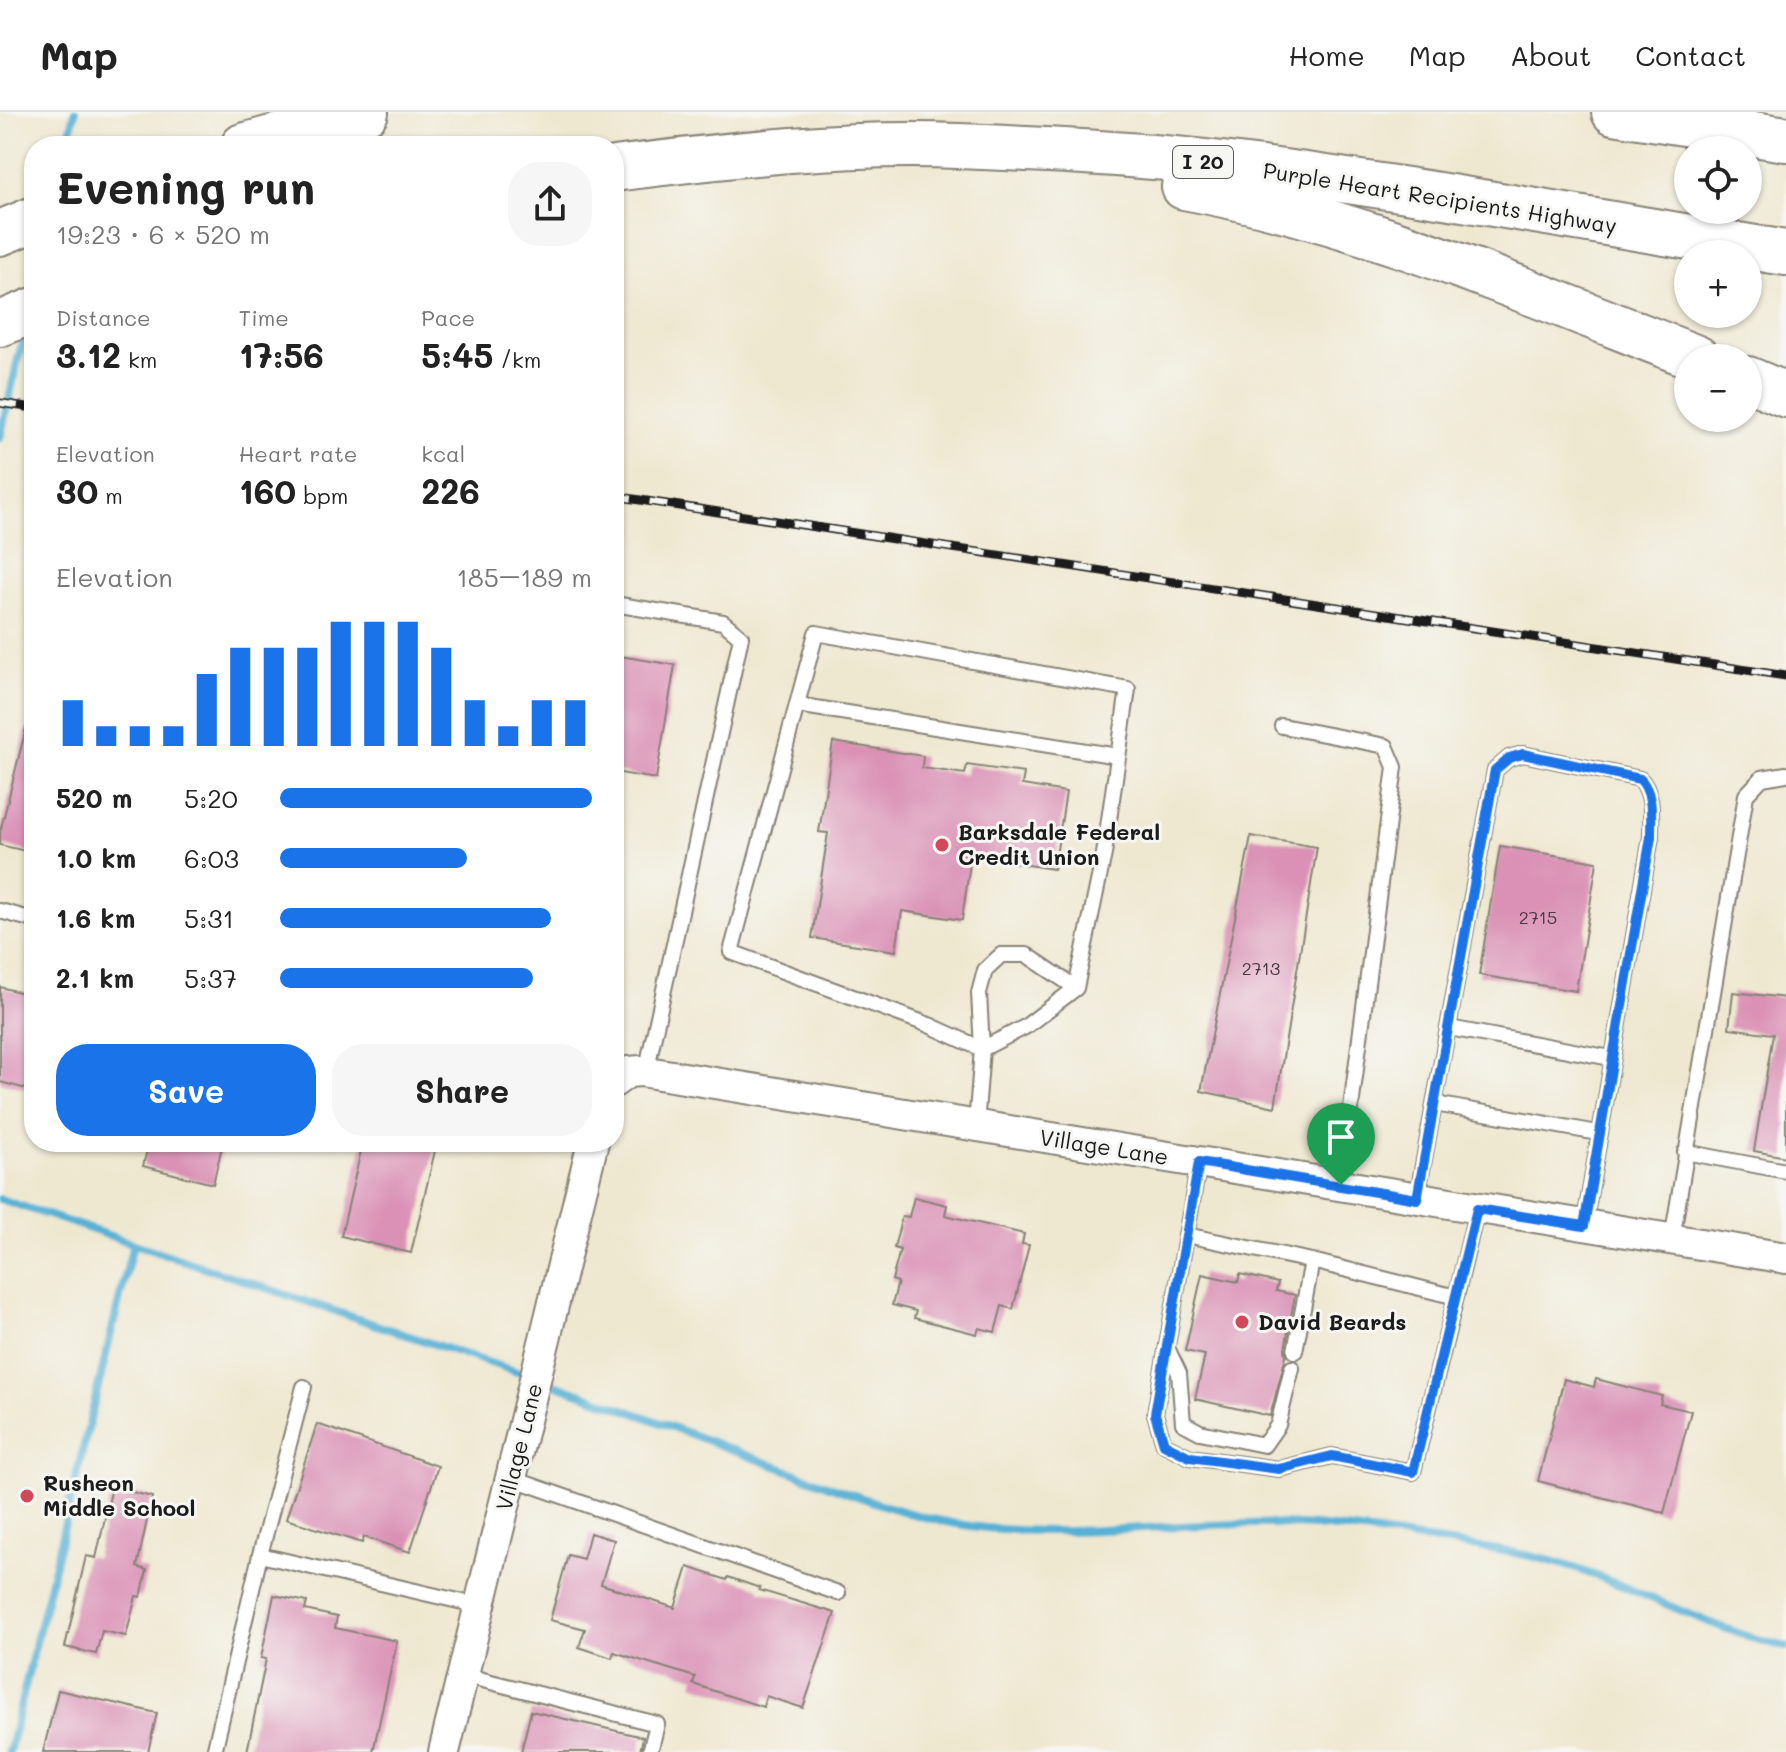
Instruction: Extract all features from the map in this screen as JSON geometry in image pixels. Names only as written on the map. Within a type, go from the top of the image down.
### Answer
[{"type":"highway","points":[[279,136],[366,112]]},
{"type":"highway","points":[[1614,112],[1786,139]]},
{"type":"highway","name":"Purple Heart Recipients Highway","points":[[624,168],[820,149],[955,145],[1206,162],[1349,182],[1786,253]]},
{"type":"highway","points":[[1059,152],[1140,178],[1231,195],[1346,228],[1446,262],[1674,349]]},
{"type":"highway","points":[[0,233],[24,223]]},
{"type":"highway","points":[[0,324],[24,314]]},
{"type":"highway","points":[[1762,385],[1786,395]]},
{"type":"street","name":"Village Lane","points":[[624,1076],[976,1127],[1786,1258]]},
{"type":"street","name":"Village Lane","points":[[444,1752],[591,1152]]},
{"type":"lane","points":[[624,606],[723,622],[741,637],[624,1076]]},
{"type":"lane","points":[[816,633],[1128,689],[1104,854],[1076,988],[1025,1027],[982,1049],[929,1025],[731,952],[816,633]]},
{"type":"lane","points":[[797,705],[1118,756]]},
{"type":"lane","points":[[1282,726],[1386,746],[1395,767],[1341,1185]]},
{"type":"lane","points":[[1417,1199],[1495,770],[1509,758],[1523,754],[1640,779],[1647,787],[1651,809],[1651,837],[1584,1226]]},
{"type":"lane","points":[[1672,1239],[1746,795],[1762,778],[1786,774]]},
{"type":"lane","points":[[0,911],[24,917]]},
{"type":"lane","points":[[976,1127],[982,1049],[979,993],[985,970],[1001,955],[1027,955],[1076,988]]},
{"type":"lane","points":[[1449,1028],[1611,1058]]},
{"type":"lane","points":[[1435,1104],[1598,1133]]},
{"type":"lane","points":[[1685,1152],[1786,1171]]},
{"type":"lane","points":[[1199,1162],[1155,1414],[1164,1444],[1190,1457],[1279,1469],[1332,1456],[1413,1472],[1477,1209]]},
{"type":"lane","points":[[1186,1235],[1312,1261],[1456,1297]]},
{"type":"lane","points":[[1295,1351],[1312,1261]]},
{"type":"lane","points":[[1167,1348],[1179,1373],[1183,1423],[1200,1432],[1264,1445],[1278,1425],[1292,1368]]},
{"type":"lane","points":[[214,1752],[260,1555],[304,1387]]},
{"type":"lane","points":[[511,1478],[838,1593]]},
{"type":"lane","points":[[260,1555],[480,1606]]},
{"type":"lane","points":[[463,1675],[657,1724],[650,1752]]},
{"type":"building","points":[[624,657],[675,665],[656,779],[624,774]]},
{"type":"building","points":[[24,736],[24,851],[0,845],[0,832]]},
{"type":"building","name":"Barksdale Federal Credit Union","points":[[833,742],[923,756],[922,768],[965,774],[967,765],[1024,773],[1022,785],[1066,792],[1054,869],[971,856],[962,920],[902,911],[896,951],[812,938],[828,833],[819,832]]},
{"type":"building","points":[[1251,836],[1317,847],[1275,1107],[1201,1091]]},
{"type":"building","points":[[1500,846],[1597,862],[1576,991],[1479,975]]},
{"type":"building","points":[[0,987],[24,993],[24,1088],[0,1082]]},
{"type":"building","points":[[1733,992],[1786,998],[1786,1157],[1754,1151],[1773,1034],[1729,1028]]},
{"type":"building","points":[[146,1152],[221,1152],[213,1184],[143,1166]]},
{"type":"building","points":[[361,1152],[435,1152],[411,1253],[341,1236]]},
{"type":"building","points":[[914,1197],[947,1205],[945,1215],[1024,1234],[1022,1244],[1029,1245],[1013,1309],[1002,1306],[995,1332],[979,1328],[977,1334],[914,1318],[916,1311],[892,1305],[898,1282],[892,1280],[900,1250],[894,1248],[902,1216],[909,1217]]},
{"type":"building","name":"David Beards","points":[[1202,1274],[1238,1282],[1240,1274],[1278,1283],[1276,1291],[1295,1295],[1286,1356],[1270,1416],[1195,1399],[1205,1355],[1185,1351]]},
{"type":"building","points":[[1564,1379],[1594,1387],[1596,1379],[1662,1396],[1660,1404],[1691,1411],[1664,1513],[1538,1481]]},
{"type":"building","points":[[317,1424],[438,1466],[410,1552],[364,1537],[362,1543],[286,1519]]},
{"type":"building","points":[[112,1487],[152,1497],[137,1567],[147,1570],[141,1597],[136,1596],[126,1636],[102,1631],[96,1654],[65,1647],[86,1556],[96,1558]]},
{"type":"building","points":[[590,1533],[614,1540],[601,1584],[675,1608],[688,1567],[727,1580],[728,1577],[759,1590],[835,1613],[803,1708],[766,1696],[763,1707],[693,1684],[695,1677],[614,1652],[612,1658],[579,1647],[585,1629],[550,1620],[568,1555],[583,1559]]},
{"type":"building","points":[[274,1595],[307,1602],[305,1610],[337,1617],[335,1628],[397,1641],[373,1752],[247,1752],[266,1659],[261,1658]]},
{"type":"building","points":[[58,1690],[157,1713],[148,1752],[43,1752]]},
{"type":"building","points":[[531,1711],[643,1737],[640,1752],[521,1752]]},
{"type":"waterway","points":[[69,136],[75,112]]},
{"type":"waterway","points":[[0,438],[24,333]]},
{"type":"waterway","points":[[0,1199],[529,1376]]},
{"type":"waterway","points":[[9,1752],[133,1244]]},
{"type":"waterway","points":[[542,1380],[861,1498],[948,1522],[1038,1531],[1288,1524],[1358,1530],[1479,1547],[1530,1556],[1595,1575],[1721,1627],[1786,1647]]},
{"type":"railway","points":[[0,403],[24,407]]},
{"type":"railway","points":[[624,498],[1786,676]]},
{"type":"place","name":"Barksdale Federal Credit Union","points":[[942,845]]},
{"type":"place","name":"David Beards","points":[[1242,1322]]},
{"type":"place","name":"Rusheon Middle School","points":[[27,1496]]},
{"type":"route","points":[[1523,754],[1640,779],[1647,787],[1651,837],[1584,1226],[1477,1209],[1413,1472],[1332,1456],[1279,1469],[1190,1457],[1164,1444],[1155,1414],[1199,1162],[1341,1185],[1417,1199],[1495,770],[1509,758],[1523,754]]}]
